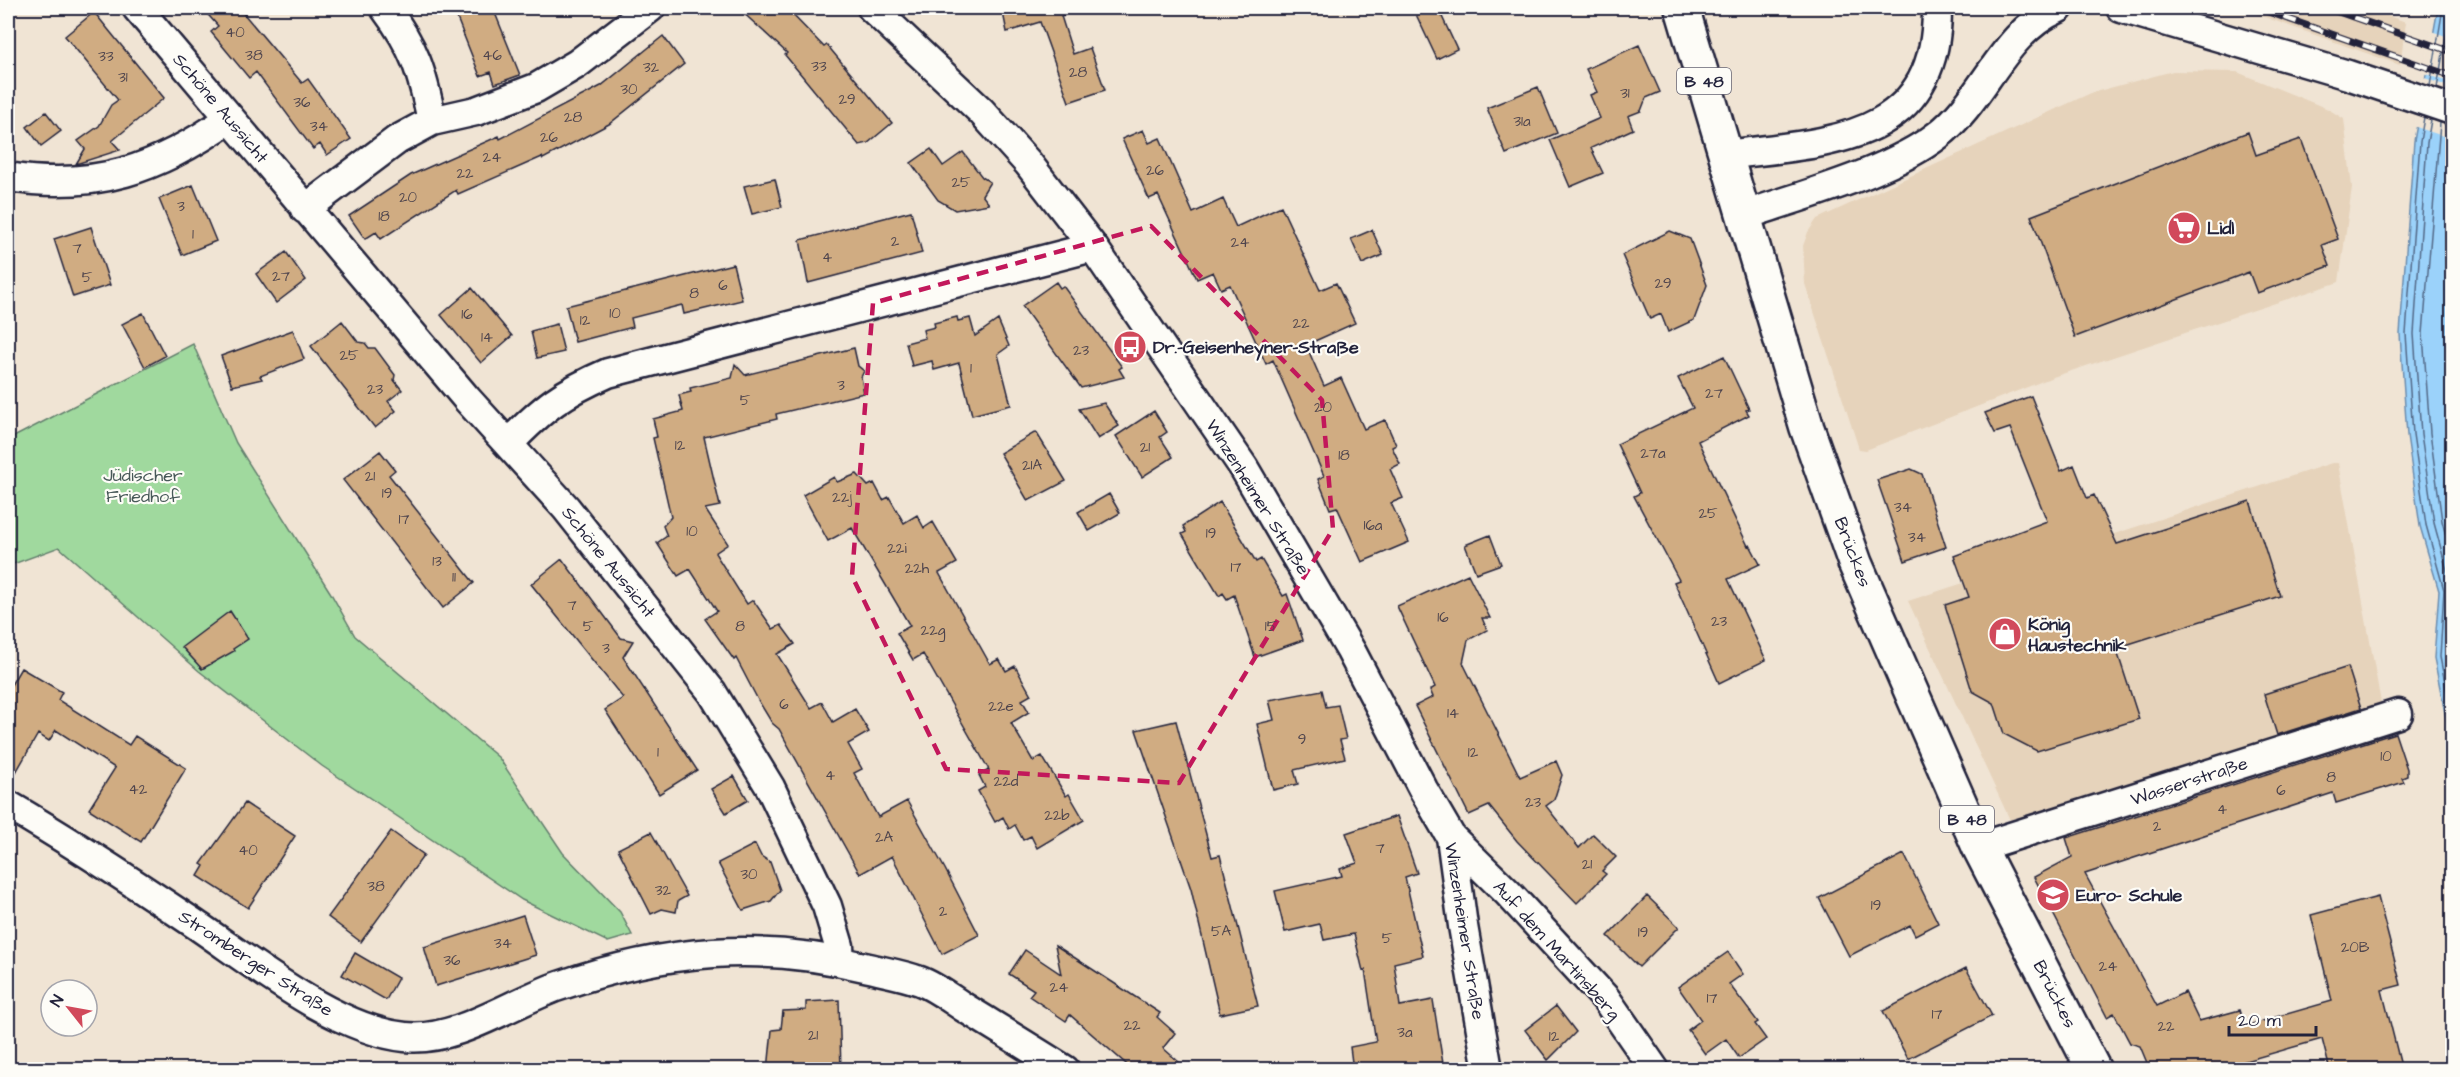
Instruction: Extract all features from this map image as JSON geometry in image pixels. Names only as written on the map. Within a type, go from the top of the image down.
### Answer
[{"type":"main road","name":"Brückes","points":[[1682,8],[1807,428],[1855,562],[1979,847],[2094,1070]]},
{"type":"street","name":"Schöne Aussicht","points":[[137,8],[467,399],[509,443],[624,580],[724,711],[770,788],[827,906],[839,946],[840,961]]},
{"type":"street","points":[[385,8],[407,38],[422,72],[432,121]]},
{"type":"street","points":[[306,209],[397,140],[432,121],[476,111],[536,88],[577,64],[650,8]]},
{"type":"street","name":"Winzenheimer Straße","points":[[872,8],[981,111],[1028,163],[1094,247],[1244,468],[1351,651],[1451,837],[1463,926],[1488,1070]]},
{"type":"street","points":[[1725,156],[1832,142],[1877,126],[1894,113],[1922,80],[1934,46],[1937,8]]},
{"type":"street","points":[[1743,216],[1868,171],[1938,136],[1962,114],[1981,91],[2012,42],[2027,26],[2059,8]]},
{"type":"street","points":[[2121,8],[2400,92],[2452,110]]},
{"type":"street","points":[[8,177],[58,182],[92,180],[130,171],[170,157],[229,118]]},
{"type":"street","points":[[509,443],[542,409],[574,388],[608,373],[1094,247]]},
{"type":"street","name":"Wasserstraße","points":[[1979,847],[2398,714]]},
{"type":"street","name":"Stromberger Straße","points":[[8,805],[106,864],[294,991],[338,1015],[374,1029],[406,1037],[437,1034],[470,1025],[559,986],[654,960],[715,952],[781,951],[840,961],[922,981],[1065,1070]]},
{"type":"street","name":"Auf dem Martinsberg","points":[[1451,837],[1508,893],[1606,999],[1655,1070]]},
{"type":"highlighted area","points":[[1151,226],[1322,400],[1333,529],[1179,783],[946,769],[852,576],[873,303]]},
{"type":"shaded area","points":[[2239,8],[2365,8],[2406,22],[2400,65]]},
{"type":"shaded area","points":[[2173,71],[2237,72],[2328,109],[2344,119],[2352,187],[2339,282],[2053,377],[1866,450],[1859,449],[1805,284],[1803,246],[1808,232],[1817,219],[2091,93]]},
{"type":"shaded area","points":[[2332,463],[2338,463],[2381,703],[2010,820],[1908,601]]},
{"type":"green space","name":"Jüdischer Friedhof","points":[[193,344],[236,443],[330,592],[355,636],[499,758],[563,853],[620,912],[632,935],[608,942],[522,900],[322,766],[199,671],[59,547],[8,566],[8,440]]},
{"type":"water","points":[[2438,8],[2452,8],[2452,748],[2434,658],[2439,591],[2420,526],[2407,435],[2400,334],[2414,141]]},
{"type":"pier","points":[[2431,31],[2452,38],[2452,83],[2423,73]]},
{"type":"pier","points":[[2422,77],[2452,88],[2452,139],[2413,126]]},
{"type":"building","points":[[202,8],[239,8],[302,83],[308,79],[351,139],[327,155],[320,144],[313,149],[256,72],[249,78],[211,32],[218,26]]},
{"type":"building","points":[[453,8],[493,8],[520,75],[495,84],[491,72],[480,76]]},
{"type":"building","points":[[738,8],[786,8],[824,47],[827,45],[892,123],[868,143],[859,145],[785,55],[787,53]]},
{"type":"building","points":[[1002,8],[1069,8],[1070,13],[1061,16],[1073,54],[1090,48],[1105,90],[1069,102],[1040,22],[1007,32]]},
{"type":"building","points":[[1413,8],[1438,8],[1457,49],[1437,59]]},
{"type":"building","points":[[94,12],[164,98],[112,141],[120,150],[76,164],[85,149],[78,141],[99,126],[111,105],[118,100],[65,36]]},
{"type":"building","points":[[663,36],[684,64],[609,124],[543,159],[542,157],[458,194],[456,190],[381,239],[376,232],[365,239],[349,216],[411,175],[499,136],[500,139],[601,86]]},
{"type":"building","points":[[1639,45],[1660,92],[1646,98],[1641,111],[1628,116],[1633,129],[1591,148],[1603,173],[1570,187],[1550,140],[1600,118],[1590,95],[1597,92],[1586,69]]},
{"type":"building","points":[[1538,87],[1557,133],[1506,154],[1487,108]]},
{"type":"building","points":[[46,112],[61,131],[41,146],[27,127]]},
{"type":"building","points":[[1143,130],[1149,143],[1160,138],[1193,213],[1223,199],[1236,227],[1281,206],[1320,290],[1336,283],[1355,323],[1306,345],[1324,386],[1341,378],[1364,429],[1385,420],[1396,445],[1392,447],[1400,464],[1390,469],[1403,498],[1391,503],[1409,542],[1362,562],[1337,507],[1330,509],[1318,479],[1324,476],[1273,360],[1266,364],[1230,285],[1221,289],[1213,272],[1197,279],[1158,195],[1149,199],[1122,139]]},
{"type":"building","name":"Lidl","points":[[2248,132],[2256,155],[2301,139],[2338,239],[2322,245],[2330,266],[2257,293],[2249,272],[2075,337],[2031,216]]},
{"type":"building","points":[[931,149],[943,166],[963,152],[982,177],[990,182],[982,195],[989,204],[955,210],[938,200],[911,163]]},
{"type":"building","points":[[775,179],[782,207],[752,214],[744,186]]},
{"type":"building","points":[[193,185],[216,241],[182,255],[159,199]]},
{"type":"building","points":[[911,211],[922,253],[808,283],[800,240]]},
{"type":"building","points":[[91,227],[110,285],[73,297],[54,239]]},
{"type":"building","points":[[1372,230],[1383,255],[1362,264],[1351,239]]},
{"type":"building","points":[[1670,231],[1690,239],[1707,285],[1694,320],[1668,332],[1661,314],[1650,319],[1622,255]]},
{"type":"building","points":[[286,252],[306,280],[276,303],[256,274]]},
{"type":"building","points":[[733,264],[742,300],[684,314],[682,305],[631,318],[633,327],[575,342],[566,306]]},
{"type":"building","points":[[1056,282],[1060,288],[1063,286],[1122,367],[1119,369],[1124,377],[1081,388],[1022,306]]},
{"type":"building","points":[[472,288],[512,336],[481,363],[441,315]]},
{"type":"building","points":[[143,313],[165,356],[145,367],[122,324]]},
{"type":"building","points":[[957,317],[958,321],[970,318],[975,336],[998,320],[1009,346],[998,354],[1011,405],[972,415],[959,363],[934,370],[932,361],[912,366],[906,343],[925,338],[923,330],[935,327],[934,323]]},
{"type":"building","points":[[342,321],[358,342],[365,343],[369,348],[375,348],[395,375],[394,380],[402,390],[388,401],[396,411],[375,428],[311,346]]},
{"type":"building","points":[[557,324],[564,352],[537,358],[531,331]]},
{"type":"building","points":[[293,330],[304,359],[260,376],[262,379],[232,386],[221,356]]},
{"type":"building","points":[[854,348],[858,366],[864,371],[861,377],[864,393],[776,414],[777,419],[704,437],[720,506],[705,509],[728,544],[715,553],[747,604],[753,600],[773,629],[781,625],[795,644],[777,654],[811,708],[822,702],[833,722],[855,709],[869,732],[848,744],[862,769],[854,773],[878,817],[907,801],[945,869],[979,935],[942,954],[892,856],[860,874],[779,729],[772,723],[758,700],[736,658],[734,660],[705,619],[717,611],[690,569],[678,576],[657,543],[667,536],[663,526],[671,517],[653,438],[657,437],[653,419],[683,411],[679,395],[691,392],[690,388],[732,378],[735,364],[745,375]]},
{"type":"building","points":[[1724,356],[1749,409],[1746,410],[1749,415],[1698,441],[1748,546],[1750,545],[1760,564],[1728,579],[1766,660],[1719,683],[1674,582],[1679,580],[1634,496],[1640,493],[1617,444],[1693,408],[1678,378]]},
{"type":"building","points":[[2031,396],[2061,471],[2074,465],[2087,498],[2094,495],[2117,544],[2250,501],[2280,596],[2116,648],[2139,719],[2037,751],[2004,734],[1994,703],[1972,691],[1945,605],[1969,597],[1954,556],[2047,521],[2010,428],[1995,433],[1985,413]]},
{"type":"building","points":[[1104,403],[1119,426],[1098,439],[1079,409]]},
{"type":"building","points":[[1154,411],[1167,432],[1160,437],[1173,457],[1142,477],[1116,436]]},
{"type":"building","points":[[1036,432],[1066,481],[1028,501],[1000,453]]},
{"type":"building","points":[[380,451],[395,470],[389,475],[474,583],[443,608],[343,480]]},
{"type":"building","points":[[1911,469],[1922,474],[1946,547],[1905,561],[1877,480]]},
{"type":"building","points":[[857,474],[868,486],[874,483],[883,500],[889,497],[904,523],[917,515],[924,528],[933,522],[957,563],[939,573],[990,664],[999,659],[1006,671],[1015,666],[1031,695],[1022,700],[1029,712],[1011,723],[1033,761],[1042,756],[1066,796],[1069,794],[1084,820],[1037,848],[1031,836],[1023,840],[1015,825],[1009,829],[1003,817],[995,822],[978,791],[985,787],[979,775],[989,770],[923,654],[913,660],[897,633],[910,626],[852,528],[828,541],[803,495],[834,477],[837,482]]},
{"type":"building","points":[[1109,494],[1120,513],[1089,531],[1078,512]]},
{"type":"building","points":[[1220,502],[1256,562],[1261,559],[1283,596],[1287,594],[1303,640],[1255,657],[1234,595],[1227,599],[1223,593],[1219,596],[1182,534],[1186,532],[1183,526]]},
{"type":"building","points":[[1490,535],[1501,564],[1476,573],[1465,545]]},
{"type":"building","points":[[562,559],[621,638],[633,641],[623,657],[697,770],[659,794],[605,710],[623,698],[531,584]]},
{"type":"building","points":[[1468,574],[1490,618],[1482,618],[1487,630],[1468,640],[1463,663],[1520,777],[1556,761],[1562,775],[1554,800],[1546,806],[1579,848],[1593,834],[1616,857],[1602,871],[1606,874],[1577,903],[1517,841],[1489,806],[1469,815],[1415,706],[1433,697],[1430,690],[1435,687],[1397,606]]},
{"type":"building","points":[[230,611],[248,639],[233,649],[234,651],[202,669],[182,647]]},
{"type":"building","points":[[2348,667],[2361,708],[2277,735],[2264,694]]},
{"type":"building","points":[[21,668],[62,692],[58,700],[129,745],[135,736],[186,768],[141,842],[89,809],[115,768],[56,730],[49,741],[38,734],[8,786],[8,690]]},
{"type":"building","points":[[1322,690],[1326,707],[1338,705],[1346,739],[1340,740],[1345,758],[1294,770],[1298,784],[1273,790],[1257,724],[1274,720],[1269,700]]},
{"type":"building","points":[[1176,721],[1212,857],[1220,855],[1258,1006],[1220,1014],[1191,889],[1136,730]]},
{"type":"building","points":[[2395,733],[2407,769],[2407,776],[2402,778],[2404,782],[2336,803],[2333,793],[2085,874],[2157,1006],[2185,992],[2199,1021],[2240,1010],[2245,1026],[2332,1001],[2311,915],[2378,897],[2401,985],[2382,990],[2402,1070],[2330,1070],[2322,1039],[2214,1070],[2150,1070],[2140,1046],[2130,1043],[2114,1013],[2107,1017],[2034,877],[2072,857],[2066,838]]},
{"type":"building","points":[[734,776],[748,800],[726,813],[711,789]]},
{"type":"building","points":[[245,803],[295,836],[248,908],[198,876],[204,866],[201,864]]},
{"type":"building","points":[[1397,816],[1417,873],[1405,877],[1423,956],[1394,963],[1400,1006],[1433,1000],[1444,1070],[1353,1070],[1350,1047],[1376,1042],[1365,970],[1363,971],[1354,934],[1324,940],[1320,924],[1285,932],[1275,891],[1342,876],[1340,869],[1357,863],[1346,833]]},
{"type":"building","points":[[391,831],[424,855],[361,942],[328,917]]},
{"type":"building","points":[[651,832],[687,896],[678,901],[676,912],[662,909],[651,914],[618,849]]},
{"type":"building","points":[[755,844],[761,856],[770,862],[780,890],[771,901],[743,910],[718,863]]},
{"type":"building","points":[[1904,854],[1938,923],[1915,935],[1910,925],[1849,956],[1819,898]]},
{"type":"building","points":[[1647,896],[1679,927],[1639,967],[1608,936]]},
{"type":"building","points":[[523,915],[536,955],[436,986],[424,947]]},
{"type":"building","points":[[1055,945],[1160,1013],[1157,1017],[1175,1033],[1163,1048],[1188,1070],[1133,1070],[1070,1015],[1066,1021],[1029,996],[1034,990],[1009,974],[1025,950],[1061,974]]},
{"type":"building","points":[[1728,952],[1743,974],[1729,984],[1758,1022],[1755,1024],[1766,1039],[1739,1058],[1726,1039],[1705,1054],[1688,1030],[1701,1020],[1678,987]]},
{"type":"building","points":[[355,953],[398,978],[386,1000],[342,975]]},
{"type":"building","points":[[1966,968],[1992,1016],[1908,1059],[1883,1011]]},
{"type":"building","points":[[839,1000],[841,1070],[768,1070],[772,1030],[781,1029],[783,1011],[806,1010],[806,1002]]},
{"type":"building","points":[[1556,1006],[1576,1032],[1548,1060],[1525,1030]]},
{"type":"railway","points":[[2257,8],[2452,76]]},
{"type":"railway","points":[[2327,8],[2452,52]]},
{"type":"place","name":"Lidl","points":[[2184,228]]},
{"type":"place","name":"Dr.-Geisenheyner-Straße","points":[[1130,347]]},
{"type":"place","name":"König Haustechnik","points":[[2005,634]]},
{"type":"place","name":"Euro- Schule","points":[[2053,895]]}]
